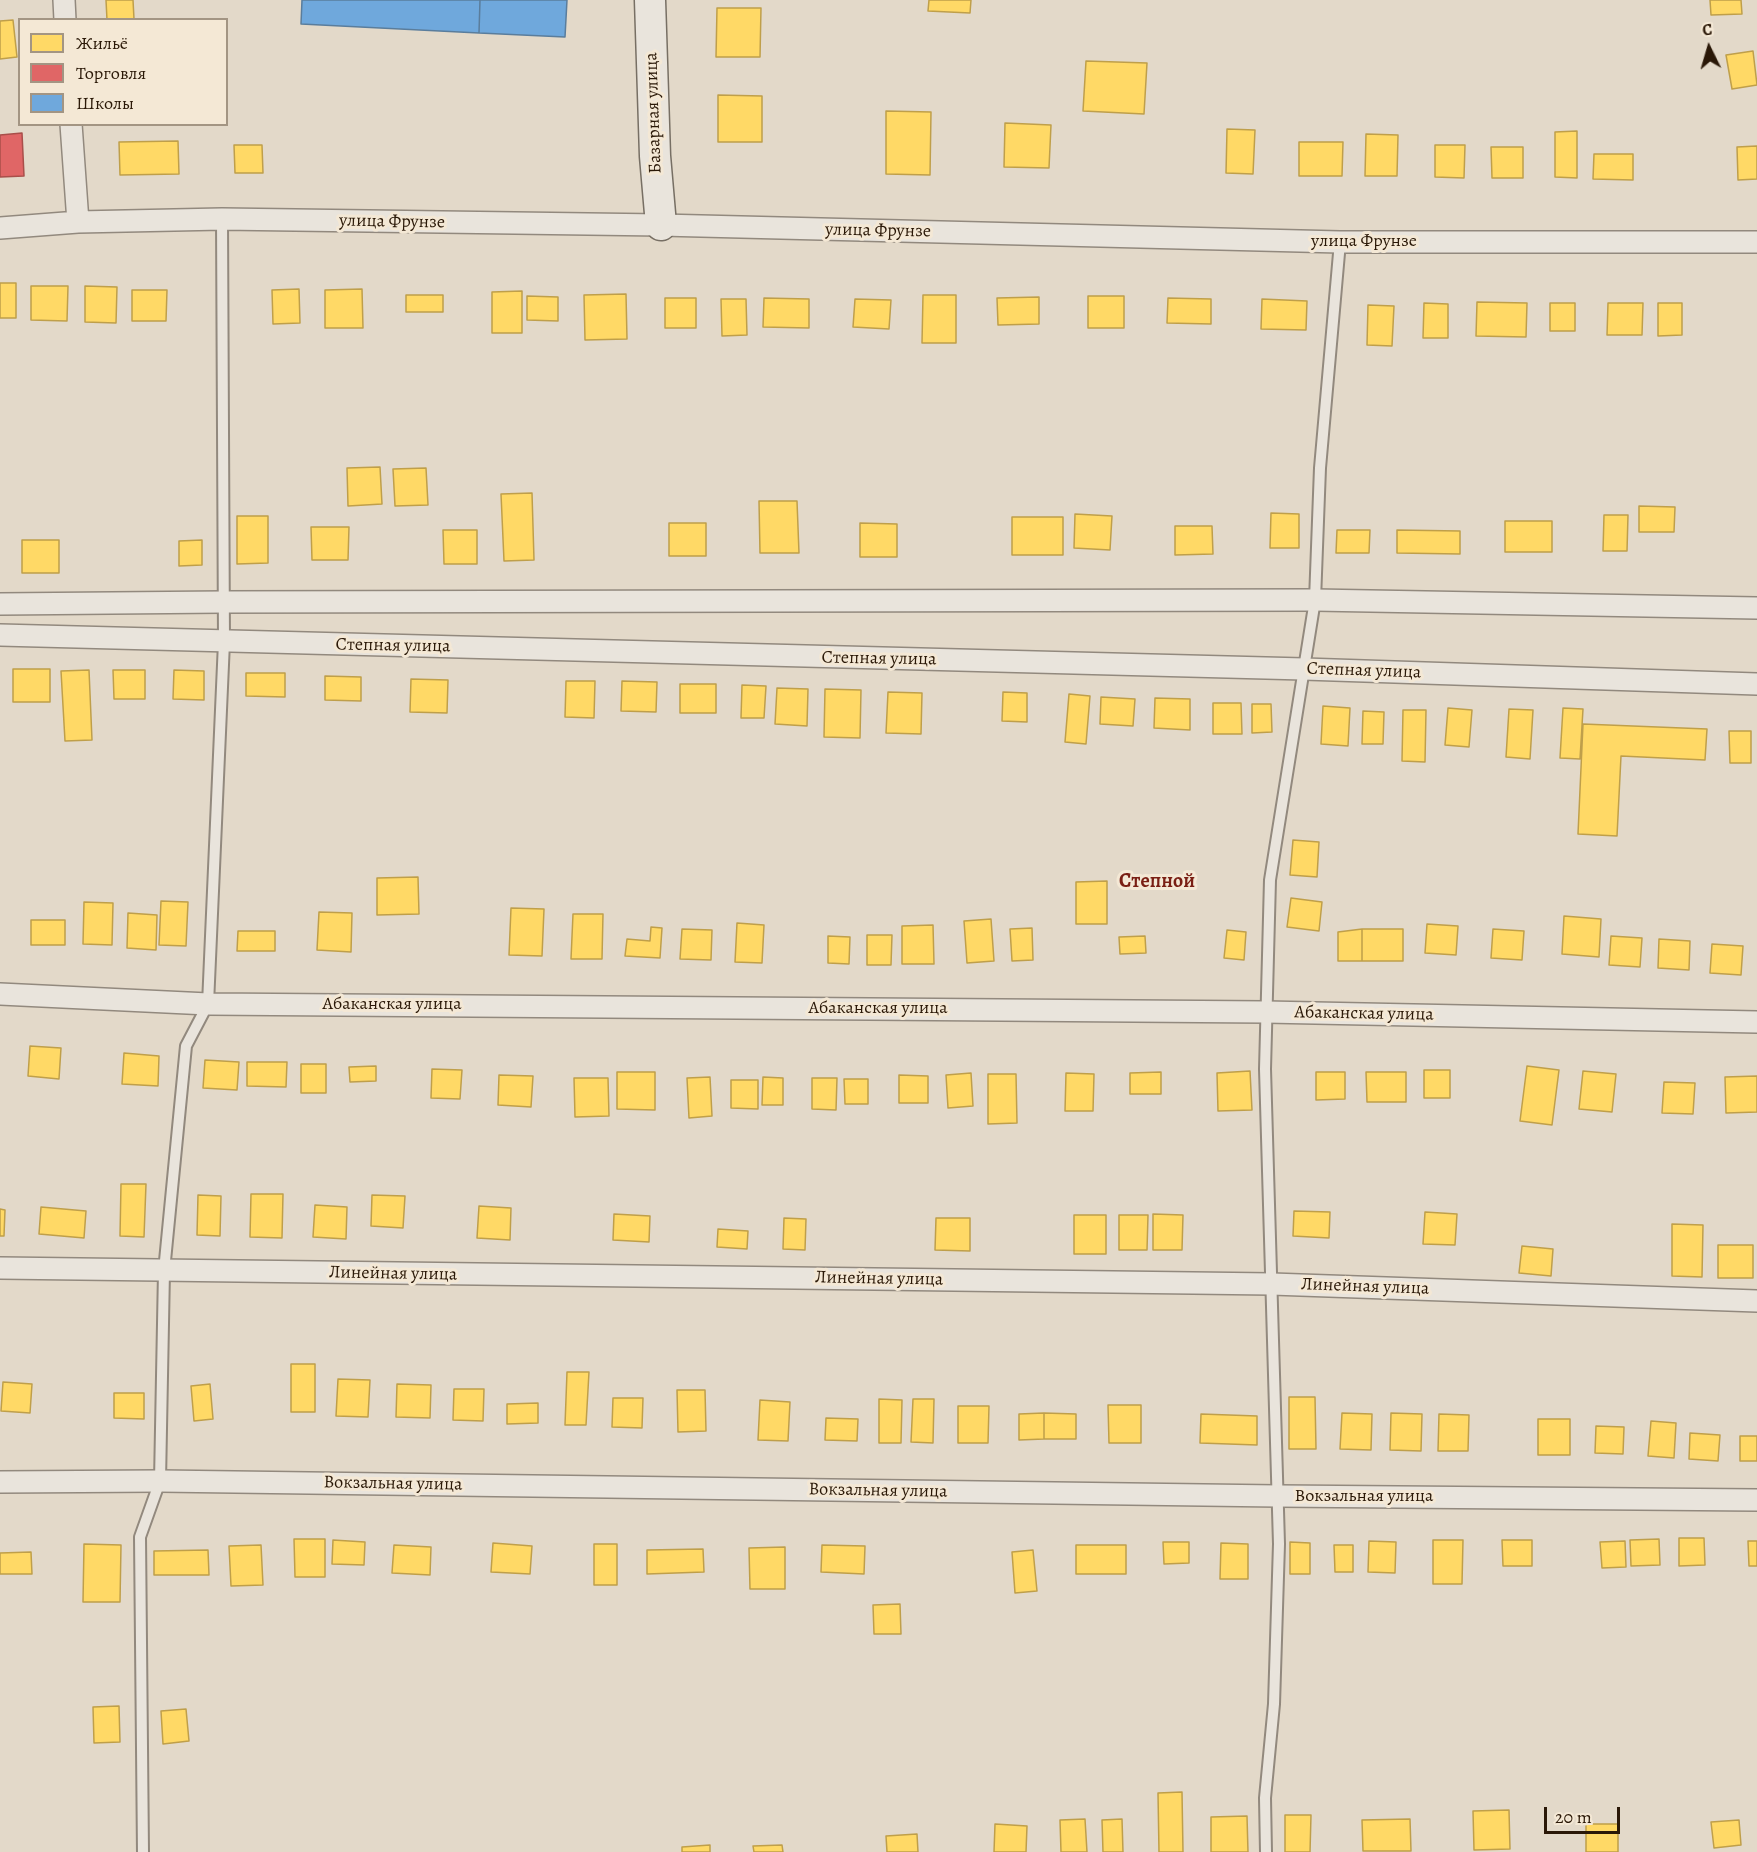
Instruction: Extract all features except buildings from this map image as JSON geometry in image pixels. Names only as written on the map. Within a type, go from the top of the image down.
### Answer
[{"type":"street","points":[[63,0],[65,18]]},
{"type":"street","name":"Базарная улица","points":[[650,0],[655,156],[661,225]]},
{"type":"street","points":[[71,126],[78,222]]},
{"type":"street","name":"улица Фрунзе","points":[[0,228],[78,222],[222,219],[661,225],[1340,242],[1757,242]]},
{"type":"street","points":[[0,604],[1315,600],[1757,608]]},
{"type":"street","name":"Степная улица","points":[[0,635],[1304,669],[1757,684]]},
{"type":"street","name":"Абаканская улица","points":[[0,994],[208,1005],[1266,1012],[1757,1022]]},
{"type":"street","name":"Линейная улица","points":[[0,1268],[1272,1284],[1757,1301]]},
{"type":"street","name":"Вокзальная улица","points":[[0,1482],[160,1480],[1278,1496],[1757,1500]]},
{"type":"lane","points":[[143,1852],[140,1537],[160,1480],[164,1271],[186,1046],[208,1005],[224,642],[222,219]]},
{"type":"lane","points":[[1266,1852],[1265,1798],[1274,1704],[1279,1544],[1265,1069],[1270,880],[1315,600],[1320,468],[1340,242]]},
{"type":"district","name":"Степной","points":[[1157,882]]}]
